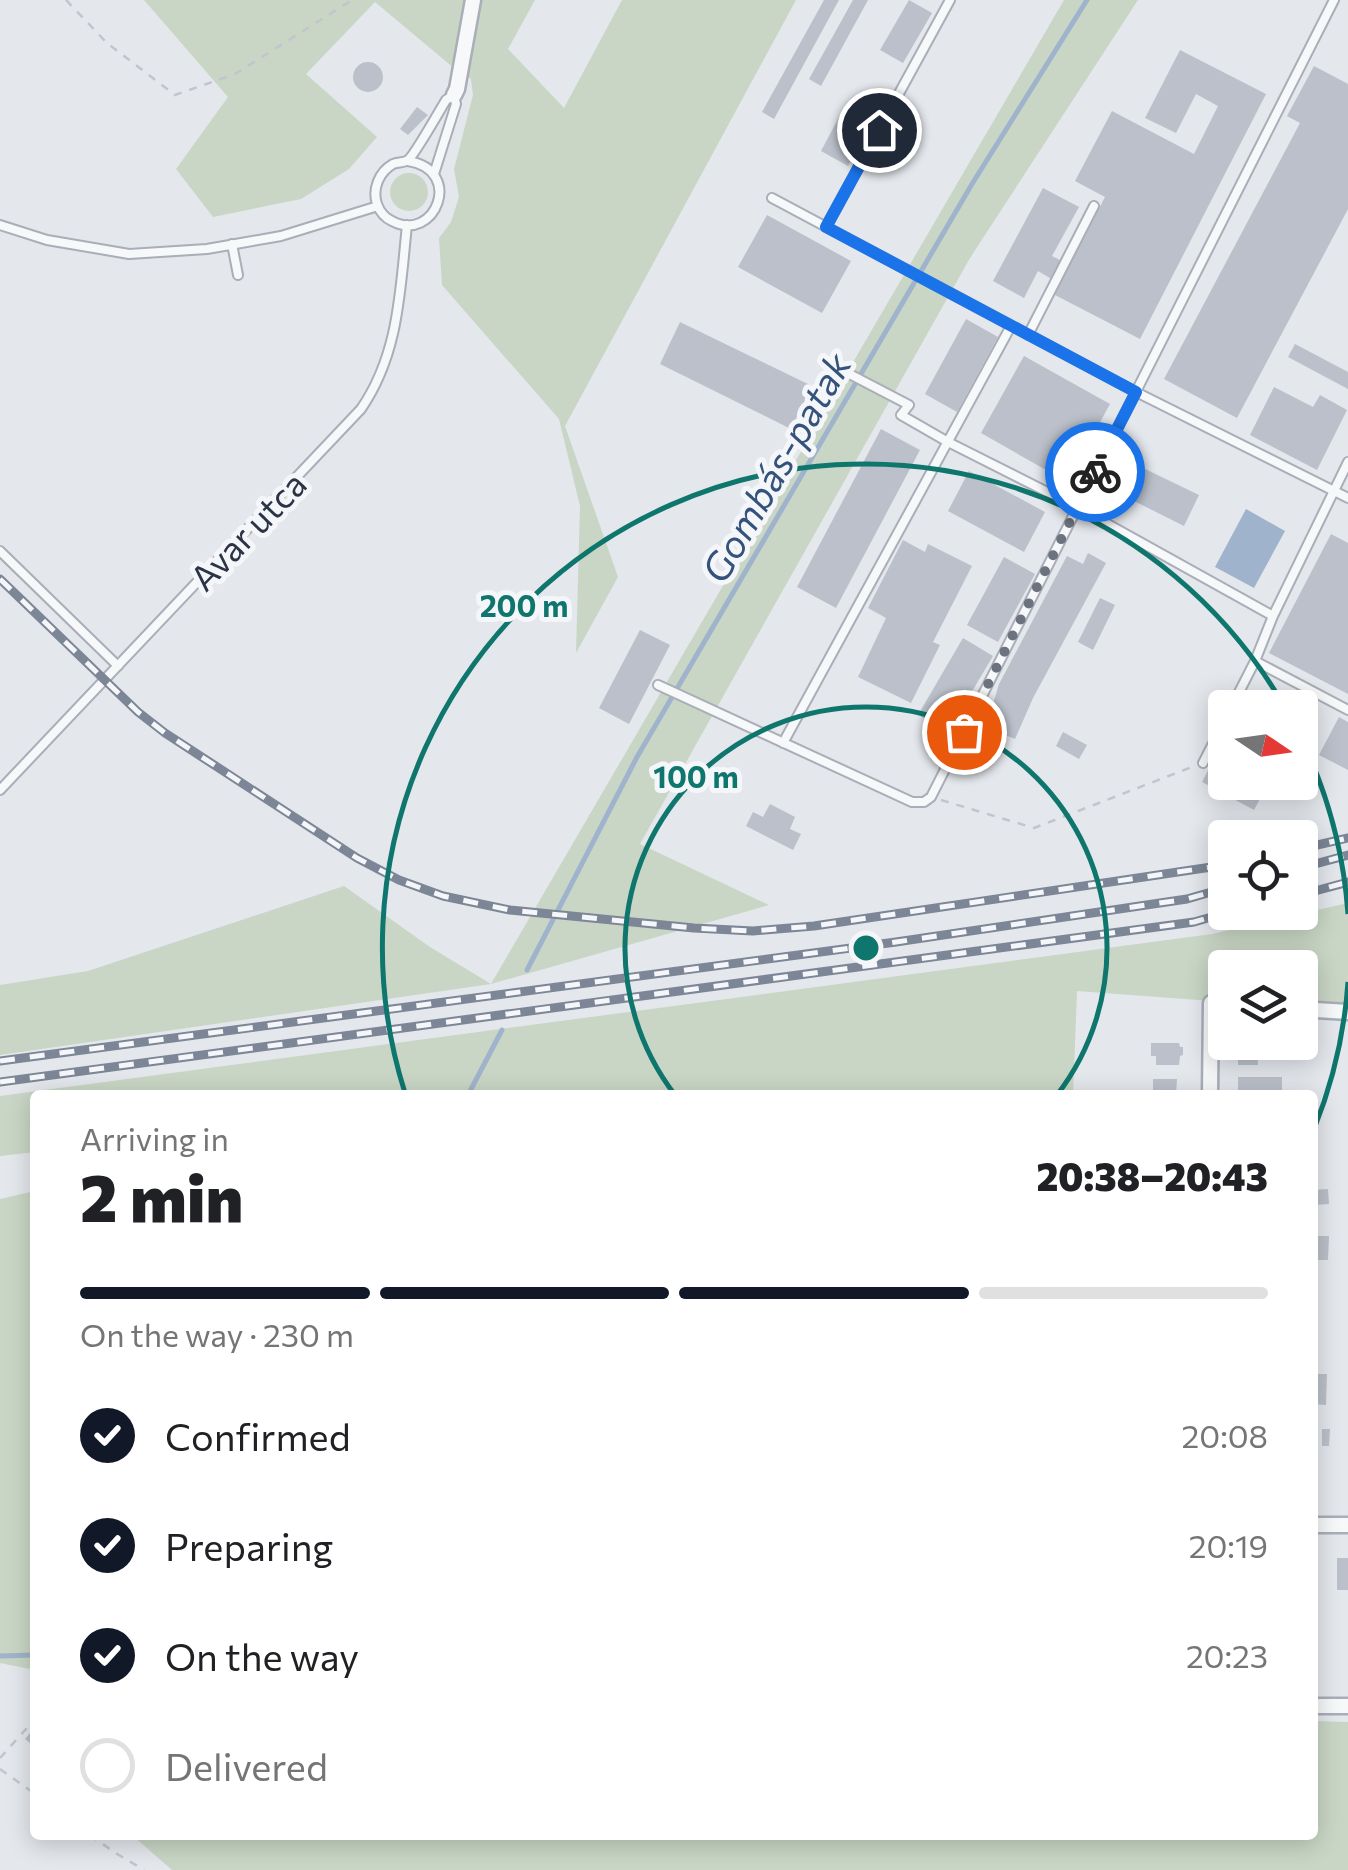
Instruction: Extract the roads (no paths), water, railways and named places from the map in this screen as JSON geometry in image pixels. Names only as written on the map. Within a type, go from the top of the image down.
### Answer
[{"type":"street","points":[[454,96],[473,0]]},
{"type":"street","points":[[1318,1010],[1348,1012]]},
{"type":"street","points":[[1210,1090],[1213,1060]]},
{"type":"street","points":[[1318,1525],[1348,1526]]},
{"type":"street","points":[[1318,1706],[1348,1706]]},
{"type":"lane","points":[[826,227],[950,0]]},
{"type":"lane","points":[[658,685],[912,802],[924,802],[931,797],[1334,0]]},
{"type":"lane","points":[[408,160],[434,174],[440,194],[434,213],[406,226],[389,220],[378,206],[375,195],[380,175],[388,167],[408,160],[446,100],[454,96],[456,104],[434,174]]},
{"type":"lane","points":[[772,198],[1028,336],[1348,498]]},
{"type":"lane","points":[[0,225],[47,240],[129,254],[281,236],[378,206]]},
{"type":"lane","points":[[1028,336],[1094,206]]},
{"type":"lane","name":"Avar utca","points":[[0,790],[350,423],[370,395],[396,330],[406,226]]},
{"type":"lane","points":[[232,244],[238,276]]},
{"type":"lane","points":[[782,742],[1011,326]]},
{"type":"lane","points":[[838,368],[909,405],[901,415],[948,442],[1273,616]]},
{"type":"lane","points":[[1240,690],[1348,462]]},
{"type":"lane","points":[[0,550],[118,666]]},
{"type":"lane","points":[[1255,662],[1348,710]]},
{"type":"lane","points":[[1203,762],[1208,752]]},
{"type":"water","points":[[1246,509],[1285,531],[1254,588],[1215,567]]},
{"type":"waterway","name":"Gombás-patak","points":[[527,970],[637,757],[972,184],[1087,0]]},
{"type":"waterway","name":"Gombás-patak","points":[[471,1090],[502,1030]]},
{"type":"waterway","name":"Gombás-patak","points":[[0,1656],[30,1655]]},
{"type":"railway","points":[[0,579],[138,712],[165,733],[357,858],[399,880],[443,896],[510,910],[753,931],[814,926],[1208,868]]},
{"type":"railway","points":[[1318,845],[1348,838]]},
{"type":"railway","points":[[1318,863],[1348,855]]},
{"type":"railway","points":[[1318,890],[1348,882]]},
{"type":"railway","points":[[0,1061],[896,942],[1208,893]]},
{"type":"railway","points":[[0,1082],[1208,918]]}]
